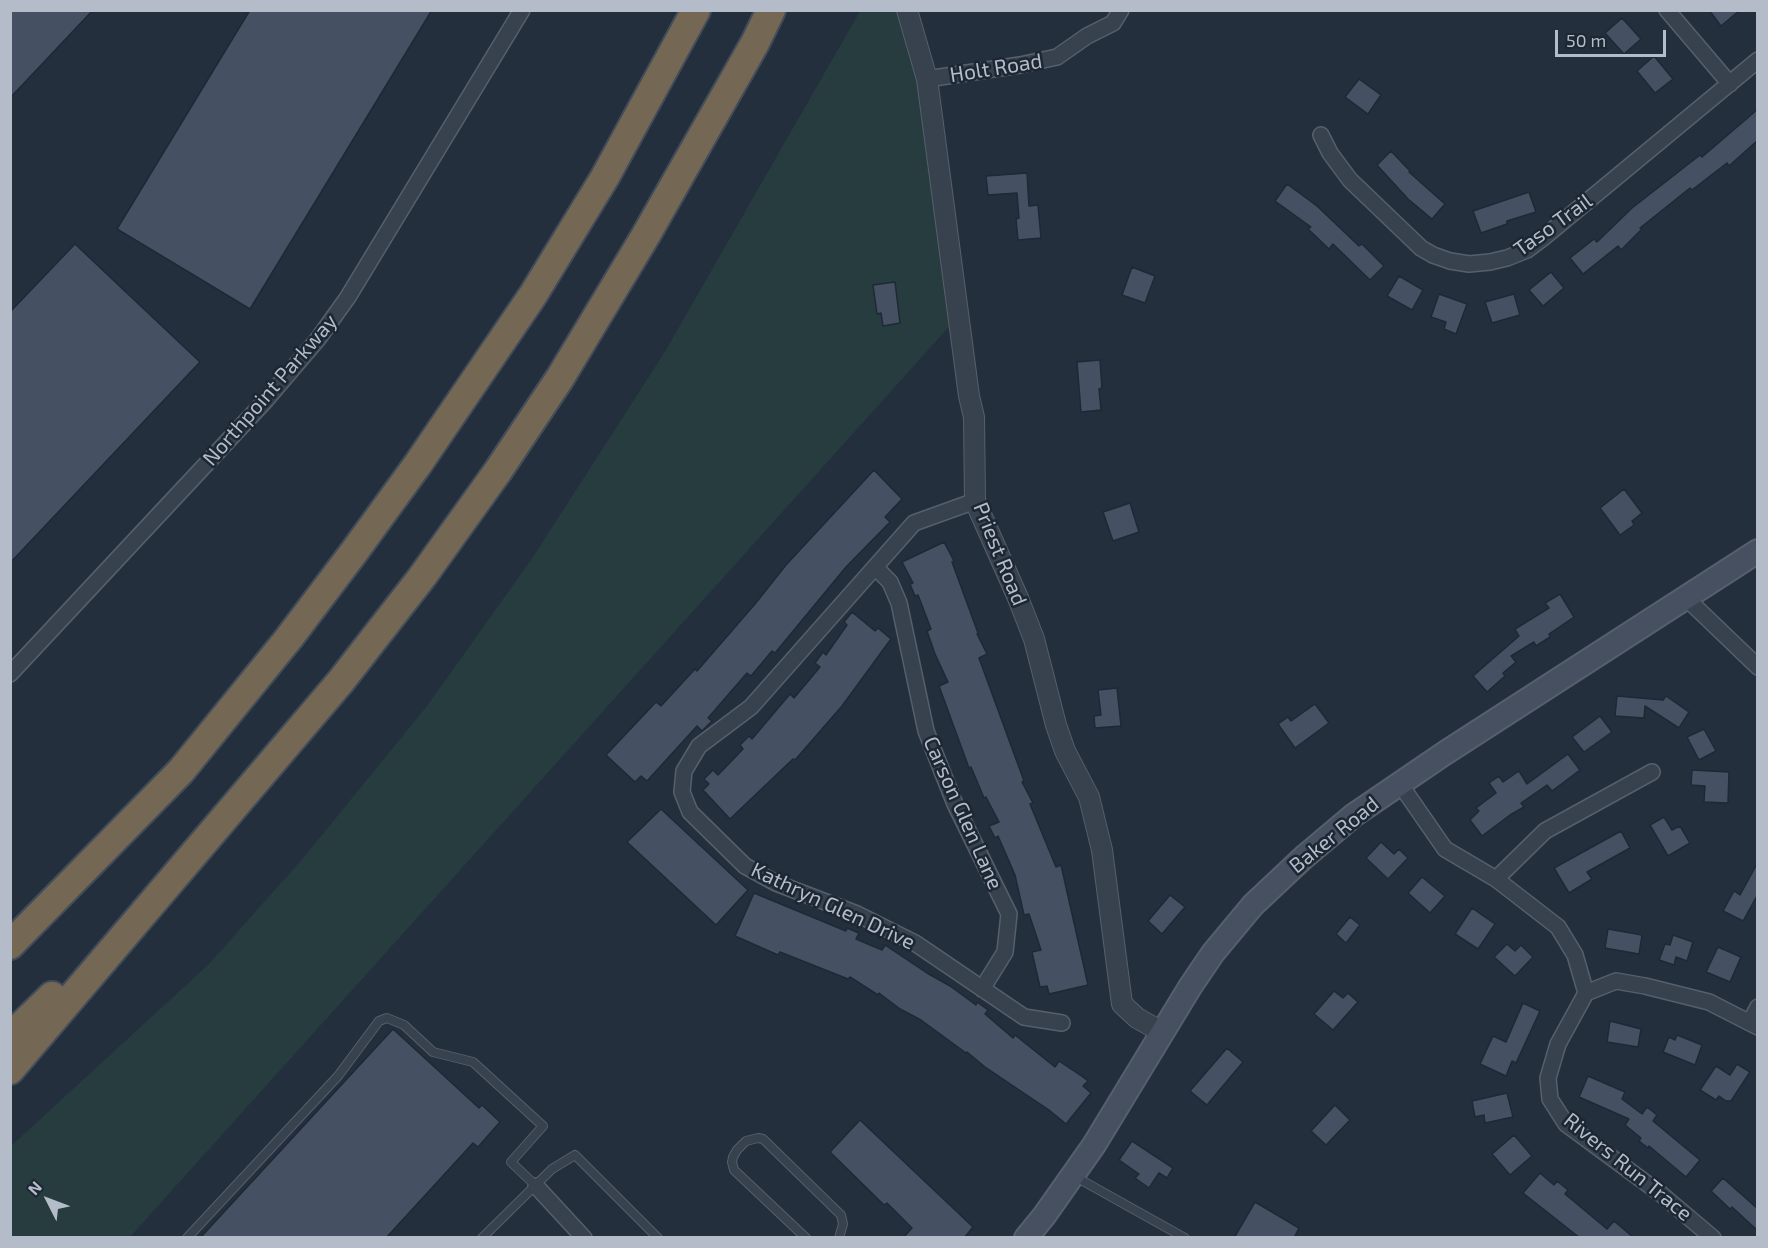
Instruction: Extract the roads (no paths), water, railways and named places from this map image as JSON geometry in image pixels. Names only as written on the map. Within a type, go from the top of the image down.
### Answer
[{"type":"highway","points":[[10,945],[181,771],[289,638],[418,465],[495,352],[605,177],[696,10]]},
{"type":"highway","points":[[10,1070],[249,792],[341,681],[422,577],[498,471],[560,378],[651,225],[755,43],[771,10]]},
{"type":"highway","points":[[10,920],[181,771]]},
{"type":"highway","points":[[10,1037],[75,973],[249,792]]},
{"type":"main road","name":"Baker Road","points":[[1026,1238],[1094,1145],[1213,953],[1253,905],[1303,858],[1354,815],[1758,551]]},
{"type":"street","name":"Northpoint Parkway","points":[[10,674],[266,400],[318,339],[348,297],[522,10]]},
{"type":"street","name":"Priest Road","points":[[907,10],[927,79],[969,396],[974,417],[975,501],[1034,639],[1056,725],[1089,797],[1102,850],[1122,1004],[1137,1018],[1162,1032]]},
{"type":"street","name":"Holt Road","points":[[927,79],[1057,57],[1087,36],[1113,23],[1121,10]]},
{"type":"street","points":[[1667,10],[1730,84]]},
{"type":"street","name":"Taso Trail","points":[[1321,135],[1330,153],[1350,180],[1421,248],[1450,261],[1469,264],[1490,262],[1527,250],[1543,238],[1758,60]]},
{"type":"street","name":"Kathryn Glen Drive","points":[[975,501],[914,523],[751,707],[699,746],[684,771],[682,792],[690,812],[745,866],[776,883],[857,914],[915,942],[1024,1017],[1062,1023]]},
{"type":"street","name":"Carson Glen Lane","points":[[875,567],[890,582],[899,603],[926,731],[955,804],[1009,914],[1005,952],[982,989]]},
{"type":"street","points":[[1685,597],[1758,667]]},
{"type":"street","points":[[1496,879],[1545,831],[1652,772]]},
{"type":"street","points":[[1400,784],[1445,849],[1496,879],[1558,927],[1575,955],[1586,993],[1616,981],[1645,986],[1709,1002],[1754,1024],[1758,1007]]},
{"type":"street","name":"Rivers Run Trace","points":[[1586,993],[1558,1044],[1548,1078],[1550,1099],[1566,1124],[1661,1194],[1713,1238]]},
{"type":"street","points":[[536,1186],[584,1238]]},
{"type":"lane","points":[[187,1238],[338,1076],[379,1021],[387,1018],[404,1025],[433,1052],[473,1062],[543,1126],[511,1162],[536,1186]]},
{"type":"lane","points":[[806,1238],[734,1170],[732,1162],[736,1150],[746,1142],[758,1138],[763,1139],[841,1215],[843,1224],[839,1238]]},
{"type":"lane","points":[[482,1238],[552,1169],[575,1155],[658,1238]]},
{"type":"lane","points":[[1073,1175],[1185,1238]]}]
